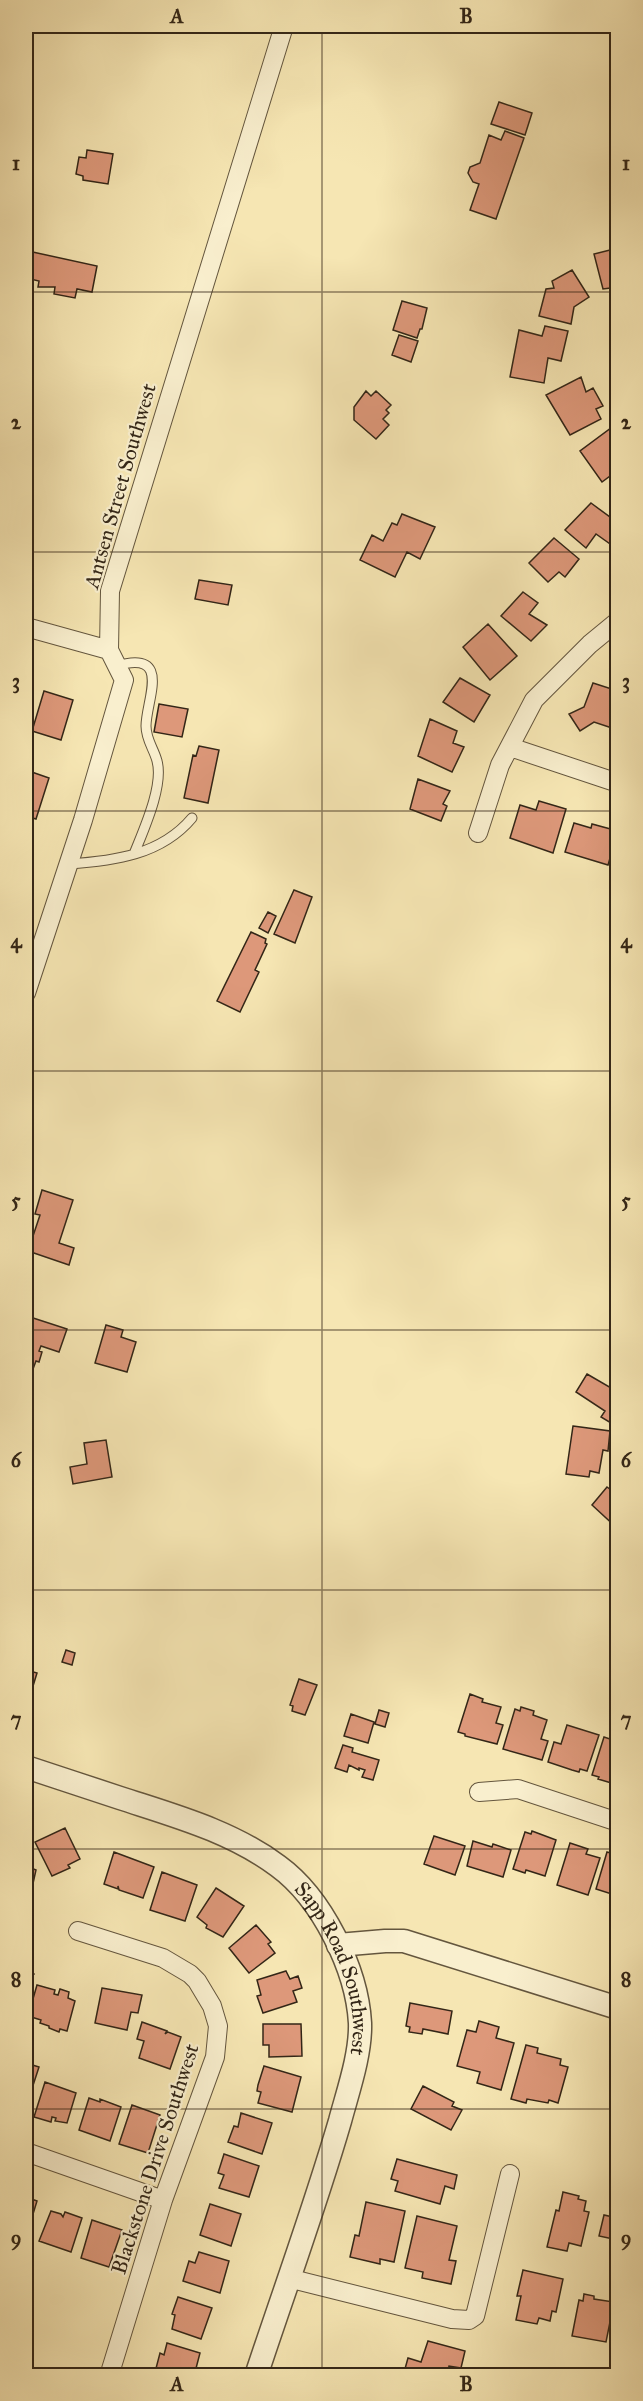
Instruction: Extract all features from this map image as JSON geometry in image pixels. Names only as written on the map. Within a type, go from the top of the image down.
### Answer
[{"type":"street","name":"Antsen Street Southwest","points":[[26,993],[124,680],[112,658],[110,591],[284,26]]},
{"type":"street","points":[[478,833],[500,765],[534,700],[590,644],[618,621]]},
{"type":"street","points":[[26,627],[112,658]]},
{"type":"street","points":[[510,747],[618,783]]},
{"type":"street","name":"Sapp Road Southwest","points":[[26,1767],[201,1824],[235,1839],[280,1867],[302,1889],[327,1924],[349,1969],[360,2025],[354,2073],[331,2153],[256,2376]]},
{"type":"street","points":[[479,1792],[518,1790],[618,1821]]},
{"type":"street","name":"Blackstone Drive Southwest","points":[[78,1931],[163,1958],[174,1964],[197,1981],[212,2006],[218,2026],[215,2057],[163,2200],[109,2376]]},
{"type":"street","points":[[338,1946],[404,1941],[618,2008]]},
{"type":"street","points":[[26,2152],[163,2200]]},
{"type":"street","points":[[288,2278],[452,2319],[469,2320],[475,2316],[510,2174]]},
{"type":"lane","points":[[112,658],[140,664],[148,669],[154,679],[146,725],[150,747],[157,761],[157,780],[152,807],[134,854]]},
{"type":"lane","points":[[68,864],[103,862],[153,848],[179,834],[192,818]]},
{"type":"building","points":[[499,102],[532,113],[525,135],[491,124]]},
{"type":"building","points":[[613,118],[618,118],[618,163],[611,163]]},
{"type":"building","points":[[505,131],[524,138],[496,219],[470,210],[479,184],[473,182],[468,173],[470,167],[480,163],[489,135],[501,140]]},
{"type":"building","points":[[87,150],[113,154],[108,184],[83,180],[83,176],[76,174],[79,157],[86,158]]},
{"type":"building","points":[[618,248],[618,287],[603,289],[594,254]]},
{"type":"building","points":[[28,251],[97,266],[92,292],[77,289],[75,298],[54,294],[55,287],[38,287],[39,281],[26,278]]},
{"type":"building","points":[[572,270],[589,297],[574,307],[571,324],[539,316],[546,289],[554,288],[552,281]]},
{"type":"building","points":[[402,301],[427,308],[422,329],[417,338],[393,330]]},
{"type":"building","points":[[545,326],[568,331],[561,361],[548,358],[544,383],[510,377],[519,330],[542,336]]},
{"type":"building","points":[[399,335],[418,341],[411,362],[392,355]]},
{"type":"building","points":[[581,377],[586,392],[593,388],[603,406],[596,409],[601,419],[570,435],[546,395]]},
{"type":"building","points":[[366,391],[371,396],[376,391],[391,405],[386,410],[389,413],[383,419],[389,425],[376,439],[354,420],[354,407]]},
{"type":"building","points":[[615,425],[618,428],[618,470],[602,482],[580,451]]},
{"type":"building","points":[[591,503],[618,523],[618,540],[613,546],[596,534],[586,548],[565,530]]},
{"type":"building","points":[[402,514],[435,527],[420,559],[407,552],[395,577],[360,560],[372,535],[383,541],[392,523],[397,525]]},
{"type":"building","points":[[554,538],[579,559],[565,577],[559,572],[548,582],[529,563]]},
{"type":"building","points":[[199,580],[232,585],[228,605],[195,599]]},
{"type":"building","points":[[523,592],[538,603],[529,614],[547,625],[531,641],[501,616]]},
{"type":"building","points":[[488,624],[517,656],[490,680],[463,647]]},
{"type":"building","points":[[460,678],[490,695],[474,722],[443,702]]},
{"type":"building","points":[[593,683],[618,691],[618,711],[612,728],[594,722],[580,731],[569,714],[584,707]]},
{"type":"building","points":[[44,691],[73,700],[61,740],[32,731]]},
{"type":"building","points":[[159,704],[188,709],[182,737],[154,732]]},
{"type":"building","points":[[430,719],[457,731],[453,743],[464,747],[452,772],[418,756]]},
{"type":"building","points":[[199,746],[219,750],[208,803],[184,798],[193,755],[196,756]]},
{"type":"building","points":[[26,770],[49,778],[36,819],[26,816]]},
{"type":"building","points":[[418,779],[450,791],[443,804],[447,806],[441,821],[410,809]]},
{"type":"building","points":[[539,801],[566,809],[553,853],[510,838],[520,805],[536,810]]},
{"type":"building","points":[[574,823],[591,828],[592,824],[618,831],[608,865],[565,852]]},
{"type":"building","points":[[294,890],[312,897],[295,943],[274,934]]},
{"type":"building","points":[[268,912],[276,916],[268,933],[259,928]]},
{"type":"building","points":[[251,932],[266,939],[267,944],[255,970],[259,972],[240,1012],[217,1001]]},
{"type":"building","points":[[42,1190],[73,1200],[59,1243],[74,1248],[69,1265],[28,1251],[40,1215],[35,1214]]},
{"type":"building","points":[[27,1316],[67,1329],[59,1352],[41,1346],[39,1362],[36,1361],[33,1369],[26,1366]]},
{"type":"building","points":[[106,1325],[123,1330],[121,1337],[136,1342],[127,1372],[95,1363]]},
{"type":"building","points":[[587,1374],[611,1388],[615,1381],[618,1383],[616,1426],[601,1417],[605,1411],[576,1392]]},
{"type":"building","points":[[573,1426],[610,1431],[608,1451],[603,1450],[599,1473],[590,1471],[589,1477],[566,1474]]},
{"type":"building","points":[[106,1440],[112,1477],[73,1484],[70,1467],[87,1464],[84,1443]]},
{"type":"building","points":[[607,1487],[618,1495],[618,1529],[592,1505]]},
{"type":"building","points":[[66,1650],[75,1653],[72,1665],[62,1662]]},
{"type":"building","points":[[26,1670],[37,1673],[26,1709]]},
{"type":"building","points":[[299,1679],[317,1685],[305,1715],[292,1711],[293,1706],[290,1705]]},
{"type":"building","points":[[470,1694],[483,1699],[482,1702],[501,1707],[496,1723],[503,1725],[497,1744],[458,1732]]},
{"type":"building","points":[[521,1707],[534,1711],[533,1715],[547,1720],[541,1739],[548,1741],[542,1760],[503,1749],[515,1709],[520,1711]]},
{"type":"building","points":[[379,1710],[389,1713],[385,1727],[375,1724]]},
{"type":"building","points":[[351,1714],[374,1722],[368,1743],[344,1736]]},
{"type":"building","points":[[567,1725],[599,1735],[587,1771],[580,1769],[579,1772],[548,1762],[554,1742],[561,1744]]},
{"type":"building","points":[[604,1737],[616,1741],[618,1745],[618,1785],[592,1775]]},
{"type":"building","points":[[343,1745],[353,1748],[352,1752],[379,1760],[373,1780],[362,1777],[365,1770],[359,1768],[359,1770],[349,1765],[347,1772],[335,1768]]},
{"type":"building","points":[[65,1828],[80,1859],[68,1865],[70,1868],[52,1876],[35,1842]]},
{"type":"building","points":[[532,1831],[556,1840],[545,1876],[526,1870],[525,1873],[513,1869],[525,1832],[531,1834]]},
{"type":"building","points":[[434,1836],[465,1846],[455,1875],[424,1864]]},
{"type":"building","points":[[473,1841],[511,1850],[503,1877],[467,1866]]},
{"type":"building","points":[[570,1843],[588,1849],[586,1854],[600,1858],[588,1895],[557,1885]]},
{"type":"building","points":[[114,1852],[154,1867],[143,1898],[119,1890],[118,1886],[118,1889],[104,1884]]},
{"type":"building","points":[[607,1852],[618,1855],[618,1896],[596,1889]]},
{"type":"building","points":[[26,1866],[36,1870],[30,1897],[26,1896]]},
{"type":"building","points":[[162,1872],[197,1885],[185,1921],[150,1910]]},
{"type":"building","points":[[216,1888],[244,1906],[223,1937],[206,1928],[207,1925],[197,1917]]},
{"type":"building","points":[[256,1925],[271,1942],[268,1944],[275,1953],[249,1973],[229,1948]]},
{"type":"building","points":[[26,1966],[34,1974],[26,1983]]},
{"type":"building","points":[[286,1971],[290,1979],[298,1976],[302,1988],[293,1991],[297,2002],[263,2013],[257,1996],[261,1995],[257,1980]]},
{"type":"building","points":[[37,1985],[55,1990],[54,1994],[58,1995],[60,1989],[69,1992],[68,1998],[75,2001],[67,2031],[60,2029],[59,2032],[40,2023],[41,2020],[28,2016]]},
{"type":"building","points":[[102,1988],[142,1995],[138,2013],[131,2012],[127,2030],[95,2023]]},
{"type":"building","points":[[410,2003],[452,2011],[448,2034],[423,2029],[422,2034],[409,2032],[410,2027],[406,2026]]},
{"type":"building","points":[[479,2021],[499,2027],[496,2038],[514,2043],[501,2090],[477,2083],[480,2072],[457,2066],[467,2030],[476,2032]]},
{"type":"building","points":[[142,2022],[167,2031],[165,2034],[168,2032],[181,2037],[170,2069],[139,2058],[144,2041],[137,2039]]},
{"type":"building","points":[[263,2024],[301,2024],[302,2056],[269,2057],[269,2045],[263,2045]]},
{"type":"building","points":[[526,2045],[538,2048],[537,2053],[561,2059],[560,2065],[568,2067],[558,2103],[549,2100],[548,2103],[527,2099],[526,2103],[511,2099]]},
{"type":"building","points":[[26,2063],[39,2067],[27,2104],[26,2104]]},
{"type":"building","points":[[264,2066],[301,2077],[292,2112],[258,2103],[261,2092],[257,2091]]},
{"type":"building","points":[[45,2082],[76,2093],[67,2123],[55,2121],[56,2118],[52,2117],[51,2122],[34,2117]]},
{"type":"building","points":[[423,2086],[454,2102],[452,2106],[462,2110],[451,2130],[411,2109]]},
{"type":"building","points":[[89,2098],[100,2102],[100,2099],[121,2107],[110,2141],[79,2130]]},
{"type":"building","points":[[132,2105],[160,2115],[148,2153],[119,2144]]},
{"type":"building","points":[[241,2113],[272,2123],[262,2154],[228,2142],[234,2126],[238,2127]]},
{"type":"building","points":[[224,2154],[259,2166],[249,2197],[219,2188],[224,2175],[218,2173]]},
{"type":"building","points":[[397,2159],[457,2175],[454,2189],[445,2186],[440,2204],[395,2191],[398,2181],[391,2179]]},
{"type":"building","points":[[563,2192],[579,2196],[578,2199],[586,2201],[584,2211],[589,2212],[581,2246],[569,2243],[567,2251],[547,2247]]},
{"type":"building","points":[[26,2197],[37,2201],[26,2237]]},
{"type":"building","points":[[366,2202],[405,2211],[394,2262],[380,2259],[380,2264],[350,2257],[355,2235],[359,2236]]},
{"type":"building","points":[[616,2203],[618,2203],[618,2240],[599,2236],[604,2215],[613,2217]]},
{"type":"building","points":[[210,2204],[241,2214],[231,2246],[200,2235]]},
{"type":"building","points":[[51,2211],[63,2217],[65,2212],[82,2218],[71,2252],[39,2241]]},
{"type":"building","points":[[417,2216],[457,2226],[449,2260],[456,2261],[451,2284],[422,2278],[423,2272],[405,2268]]},
{"type":"building","points":[[92,2220],[122,2230],[109,2267],[81,2258]]},
{"type":"building","points":[[199,2252],[229,2261],[220,2293],[183,2281],[189,2261],[195,2263]]},
{"type":"building","points":[[523,2270],[563,2279],[556,2312],[552,2311],[550,2321],[539,2318],[537,2324],[516,2320],[521,2296],[517,2296]]},
{"type":"building","points":[[584,2294],[594,2296],[594,2299],[614,2302],[606,2342],[572,2336],[579,2300],[583,2301]]},
{"type":"building","points":[[178,2297],[212,2308],[201,2339],[172,2329],[175,2315],[172,2314]]},
{"type":"building","points":[[428,2341],[465,2351],[461,2368],[449,2366],[447,2376],[403,2376],[408,2358],[421,2362]]},
{"type":"building","points":[[167,2343],[200,2353],[194,2376],[154,2376],[160,2353],[164,2355]]},
{"type":"building","points":[[516,2370],[524,2372],[523,2376],[514,2376]]}]
